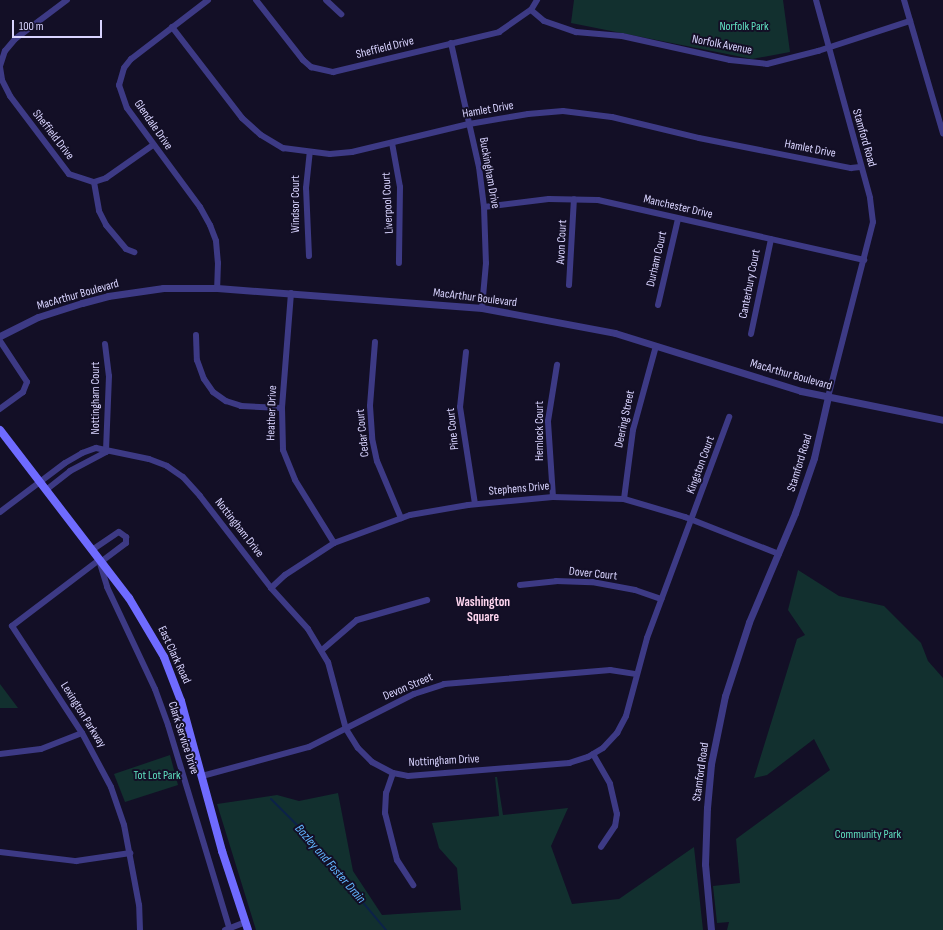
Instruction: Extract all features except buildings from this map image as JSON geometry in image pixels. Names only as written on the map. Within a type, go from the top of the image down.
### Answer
[{"type":"main road","name":"East Clark Road","points":[[0,430],[92,550],[142,619],[164,657],[182,701],[222,850],[247,926]]},
{"type":"street","name":"Sheffield Drive","points":[[67,0],[15,39],[5,51],[0,67],[2,80],[10,96],[59,162],[69,174],[94,182]]},
{"type":"street","name":"Glendale Drive","points":[[208,0],[131,59],[120,76],[123,101],[153,145],[200,207],[210,225],[216,241],[218,263],[217,288]]},
{"type":"street","name":"Sheffield Drive","points":[[256,0],[303,60],[323,72],[333,72],[500,32],[512,26],[531,10],[537,0]]},
{"type":"street","points":[[326,0],[341,14]]},
{"type":"street","name":"Stamford Road","points":[[711,930],[705,852],[711,764],[725,696],[739,650],[779,554],[814,458],[828,397],[873,222],[870,198],[827,48],[816,0]]},
{"type":"street","points":[[904,0],[943,133]]},
{"type":"street","name":"Norfolk Avenue","points":[[531,10],[544,21],[576,32],[622,36],[730,60],[768,64],[827,48],[910,21]]},
{"type":"street","name":"Hamlet Drive","points":[[172,27],[224,96],[261,135],[283,148],[310,152],[352,152],[469,124],[528,114],[582,112],[722,143],[851,168],[860,167]]},
{"type":"street","name":"Buckingham Drive","points":[[451,43],[469,124],[484,207],[486,263],[482,308]]},
{"type":"street","name":"Liverpool Court","points":[[392,143],[400,199],[399,262]]},
{"type":"street","points":[[134,252],[126,249],[106,225],[99,211],[94,182],[121,169],[153,145]]},
{"type":"street","name":"Windsor Court","points":[[309,256],[306,188],[310,152]]},
{"type":"street","name":"Manchester Drive","points":[[484,207],[574,199],[609,202],[864,260]]},
{"type":"street","name":"Avon Court","points":[[569,285],[574,199]]},
{"type":"street","name":"Durham Court","points":[[658,305],[678,218]]},
{"type":"street","name":"Canterbury Court","points":[[751,334],[771,239]]},
{"type":"street","name":"MacArthur Boulevard","points":[[0,336],[38,317],[108,296],[163,288],[217,288],[482,308],[566,322],[656,346],[828,397],[943,420]]},
{"type":"street","name":"Heather Drive","points":[[291,293],[282,408],[282,440],[287,464],[334,543]]},
{"type":"street","points":[[196,335],[197,360],[204,379],[214,392],[226,401],[241,406],[282,408]]},
{"type":"street","points":[[0,341],[27,382],[23,392],[0,409]]},
{"type":"street","name":"Cedar Court","points":[[375,342],[370,406],[372,438],[377,461],[401,518]]},
{"type":"street","name":"Nottingham Court","points":[[105,344],[109,376],[106,452]]},
{"type":"street","name":"Deering Street","points":[[624,499],[634,424],[656,346]]},
{"type":"street","name":"Pine Court","points":[[466,352],[460,406],[475,504]]},
{"type":"street","name":"Hemlock Court","points":[[553,497],[548,421],[557,365]]},
{"type":"street","name":"Kingston Court","points":[[693,520],[730,417]]},
{"type":"street","name":"Nottingham Drive","points":[[0,512],[82,453],[96,448],[106,452],[149,459],[167,466],[183,477],[271,588],[294,612],[322,650],[336,686],[346,729],[364,755],[393,773],[420,775],[569,763],[593,754],[608,744],[621,726],[628,708],[635,674],[661,599],[693,520]]},
{"type":"street","points":[[46,490],[70,471],[106,452]]},
{"type":"street","name":"Stephens Drive","points":[[271,588],[291,571],[334,543],[401,518],[475,504],[553,497],[624,499],[693,520],[779,554]]},
{"type":"street","points":[[92,550],[119,532],[126,537],[126,543],[100,561]]},
{"type":"street","name":"Lexington Parkway","points":[[100,561],[12,626],[82,733],[110,787],[124,825],[130,853],[139,905],[140,930]]},
{"type":"street","name":"Clark Service Drive","points":[[100,561],[107,587],[155,689],[168,725],[228,929]]},
{"type":"street","name":"Dover Court","points":[[520,585],[556,581],[592,582],[635,590],[661,599]]},
{"type":"street","points":[[322,650],[357,620],[427,600]]},
{"type":"street","name":"Devon Street","points":[[202,776],[309,747],[414,694],[444,684],[610,670],[635,674]]},
{"type":"street","points":[[0,754],[41,749],[82,733]]},
{"type":"street","points":[[593,754],[610,784],[617,814],[615,826],[601,847]]},
{"type":"street","points":[[393,773],[386,793],[385,814],[397,860],[413,885]]},
{"type":"street","points":[[0,852],[76,861],[130,853]]},
{"type":"street","points":[[228,929],[247,926]]},
{"type":"green space","name":"Norfolk Park","points":[[574,0],[783,0],[790,52],[752,59],[571,23]]},
{"type":"green space","name":"Community Park","points":[[798,570],[839,596],[884,606],[921,643],[928,661],[943,678],[943,930],[727,930],[729,922],[717,923],[713,886],[740,883],[736,839],[830,770],[814,739],[767,775],[754,778],[797,639],[805,635],[788,610]]},
{"type":"green space","points":[[0,684],[18,708],[0,708]]},
{"type":"green space","name":"Tot Lot Park","points":[[170,755],[178,785],[125,802],[114,774]]},
{"type":"green space","points":[[495,777],[497,777],[503,815],[568,808],[551,846],[572,904],[619,899],[694,847],[703,930],[256,930],[217,804],[277,795],[299,801],[338,793],[353,871],[382,915],[461,910],[457,868],[439,848],[432,823],[499,816]]},
{"type":"waterway","name":"Bazley and Foster Drain","points":[[271,799],[303,831],[386,930]]},
{"type":"district","name":"Washington Square","points":[[483,610]]}]
